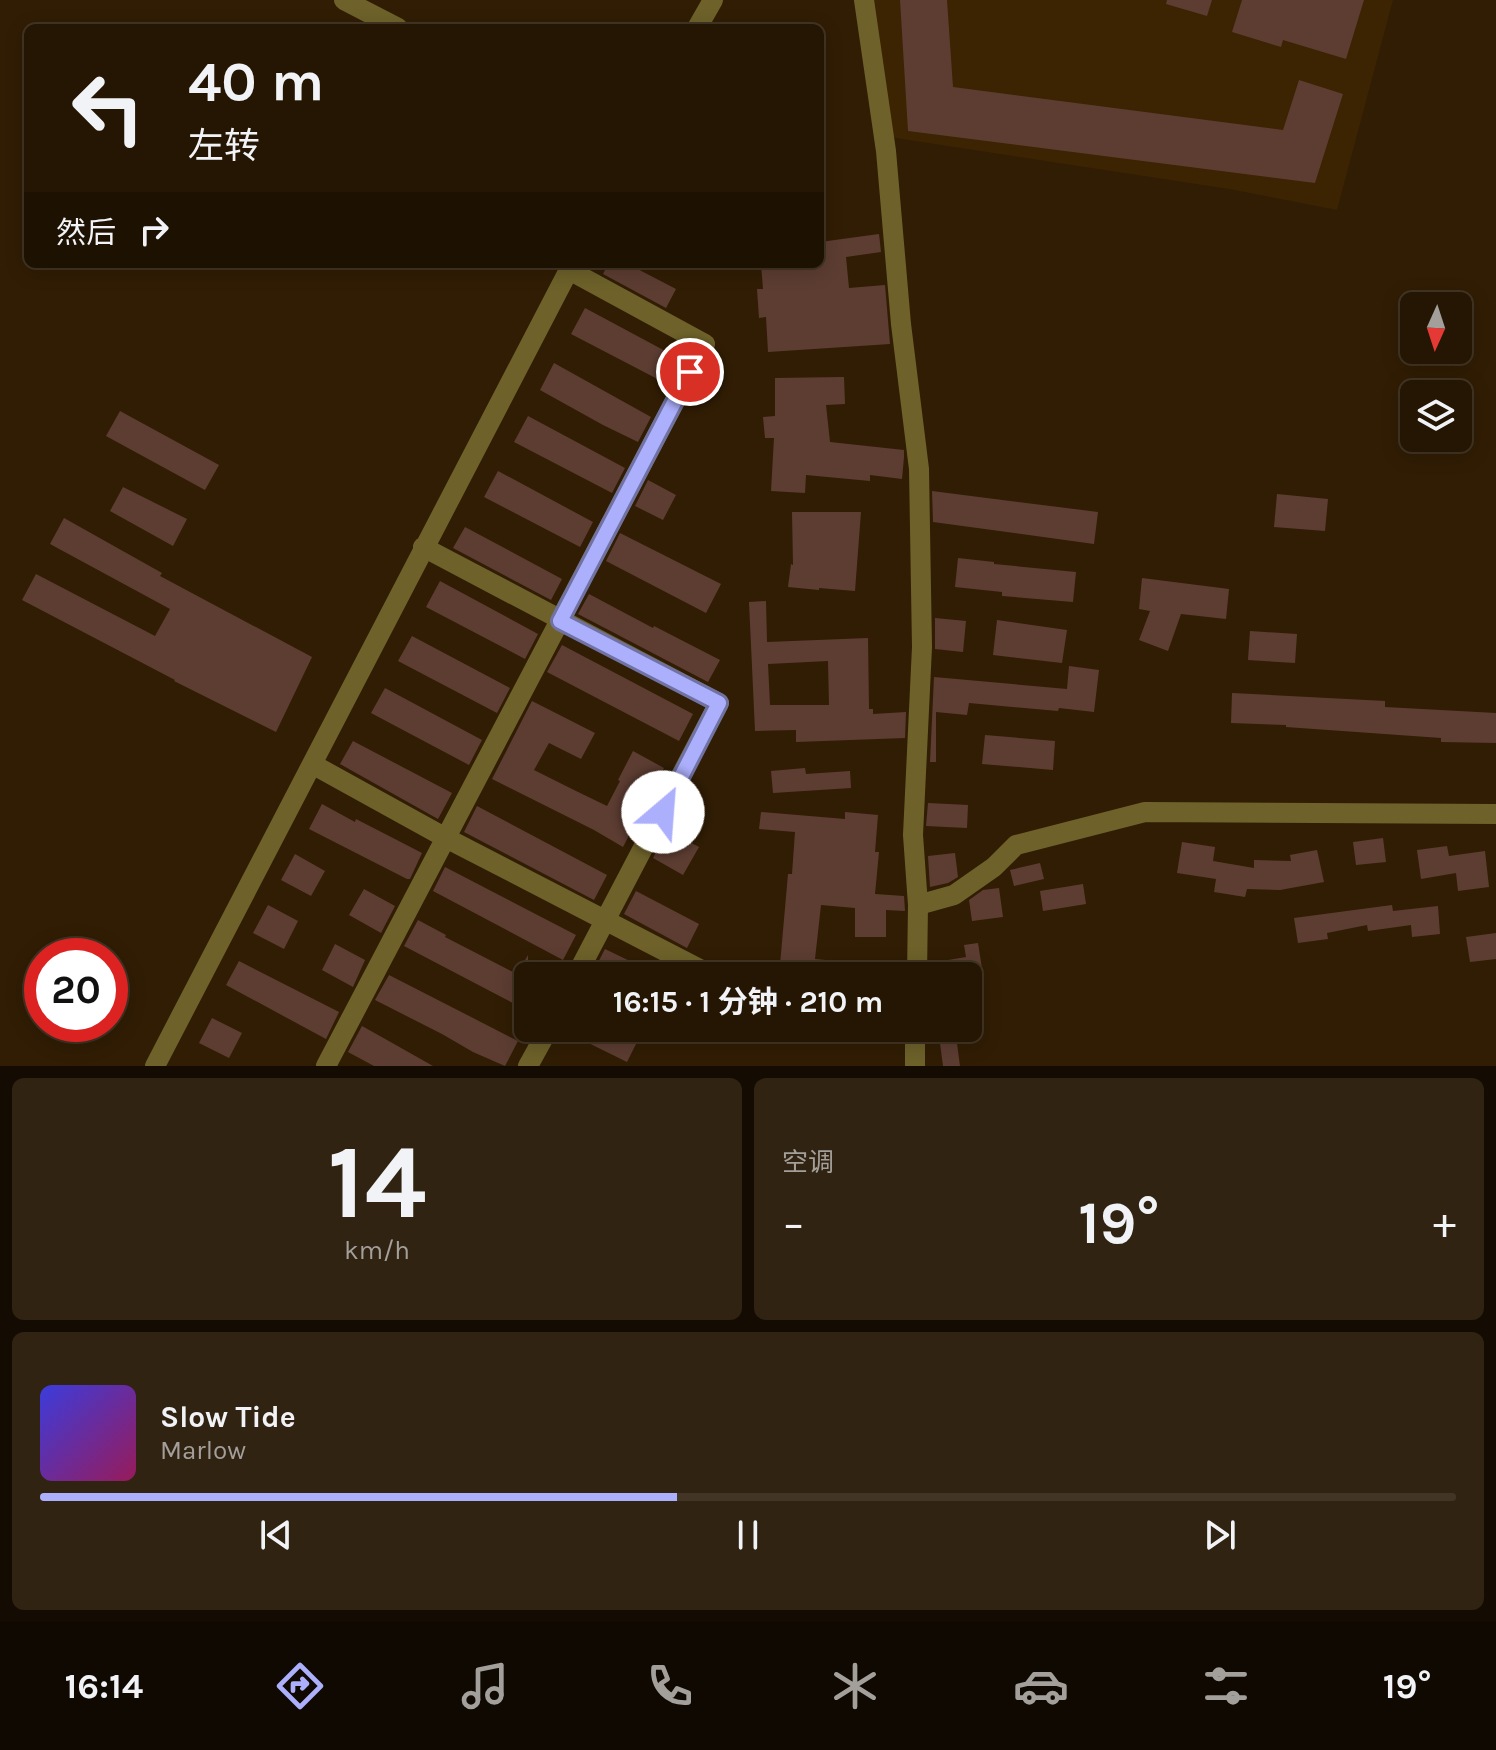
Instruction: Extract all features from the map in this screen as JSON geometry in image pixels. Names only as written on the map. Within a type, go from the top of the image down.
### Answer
[{"type":"street","points":[[344,0],[390,24]]},
{"type":"street","points":[[699,24],[713,0]]},
{"type":"street","points":[[864,0],[886,151],[901,324],[919,469],[922,647],[913,835],[918,905],[917,962]]},
{"type":"street","points":[[155,1066],[569,268]]},
{"type":"street","points":[[326,1066],[705,344],[572,268]]},
{"type":"street","points":[[423,547],[719,703],[584,962]]},
{"type":"street","points":[[312,764],[446,838],[686,962]]},
{"type":"street","points":[[918,905],[954,895],[994,867],[1016,845],[1145,812],[1496,814]]},
{"type":"street","points":[[528,1066],[541,1042]]},
{"type":"street","points":[[915,1042],[915,1066]]},
{"type":"shaded area","points":[[872,0],[1393,0],[1337,210],[1229,189],[889,137]]},
{"type":"building","points":[[900,0],[947,0],[953,87],[1283,130],[1299,80],[1343,94],[1315,183],[908,131]]},
{"type":"building","points":[[1167,0],[1212,0],[1207,16],[1166,4]]},
{"type":"building","points":[[1242,0],[1364,0],[1346,59],[1283,40],[1281,47],[1232,32]]},
{"type":"building","points":[[879,234],[881,252],[846,257],[849,288],[885,285],[890,344],[768,352],[766,317],[759,318],[757,289],[763,289],[761,268],[824,268],[824,241]]},
{"type":"building","points":[[606,268],[636,268],[676,289],[666,308],[603,274]]},
{"type":"building","points":[[585,308],[682,360],[669,385],[571,334]]},
{"type":"building","points":[[554,363],[651,417],[638,442],[540,390]]},
{"type":"building","points":[[844,377],[845,404],[826,405],[830,442],[904,450],[902,479],[870,475],[870,481],[806,475],[805,493],[771,491],[774,438],[765,438],[763,417],[775,416],[775,378]]},
{"type":"building","points":[[120,411],[219,465],[205,490],[106,436]]},
{"type":"building","points":[[528,416],[625,468],[612,493],[514,442]]},
{"type":"building","points":[[498,471],[593,522],[580,547],[484,497]]},
{"type":"building","points":[[648,480],[676,495],[663,520],[635,506]]},
{"type":"building","points":[[123,487],[187,519],[173,546],[110,511]]},
{"type":"building","points":[[932,491],[1098,512],[1094,544],[933,522]]},
{"type":"building","points":[[1277,494],[1328,499],[1325,531],[1274,527]]},
{"type":"building","points":[[792,512],[861,512],[855,591],[788,587],[793,565]]},
{"type":"building","points":[[64,518],[162,573],[160,576],[312,657],[276,732],[22,600],[36,574],[155,636],[170,609],[50,544]]},
{"type":"building","points":[[465,527],[562,579],[551,600],[453,548]]},
{"type":"building","points":[[620,533],[721,584],[706,613],[606,561]]},
{"type":"building","points":[[958,558],[1076,572],[1073,602],[1002,596],[1002,592],[955,587]]},
{"type":"building","points":[[1142,578],[1229,589],[1226,619],[1181,614],[1168,651],[1139,640],[1150,611],[1139,609]]},
{"type":"building","points":[[440,581],[538,634],[525,659],[426,607]]},
{"type":"building","points":[[589,594],[720,660],[708,682],[578,614]]},
{"type":"building","points":[[766,601],[767,642],[868,638],[869,709],[873,709],[873,714],[906,712],[905,738],[796,742],[796,730],[755,731],[749,602]],"holes":[[[828,661],[829,705],[770,705],[768,664]]]},
{"type":"building","points":[[935,618],[966,621],[963,652],[935,649]]},
{"type":"building","points":[[997,620],[1067,630],[1062,663],[993,655]]},
{"type":"building","points":[[1250,631],[1297,634],[1295,663],[1248,660]]},
{"type":"building","points":[[412,636],[510,688],[497,713],[398,661]]},
{"type":"building","points":[[562,645],[693,714],[679,741],[547,672]]},
{"type":"building","points":[[1069,666],[1099,670],[1094,712],[969,703],[967,715],[936,712],[936,762],[930,762],[934,677],[1067,689]]},
{"type":"building","points":[[385,688],[482,740],[469,765],[371,713]]},
{"type":"building","points":[[1232,693],[1385,701],[1385,707],[1496,713],[1496,743],[1441,742],[1441,738],[1231,723]]},
{"type":"building","points":[[532,701],[595,733],[581,759],[549,743],[534,770],[607,806],[633,751],[664,768],[623,847],[492,779]]},
{"type":"building","points":[[985,735],[1055,741],[1053,770],[982,764]]},
{"type":"building","points":[[353,741],[452,793],[438,819],[340,764]]},
{"type":"building","points":[[805,768],[806,774],[850,771],[851,788],[773,793],[771,771]]},
{"type":"building","points":[[928,803],[968,805],[967,828],[926,826]]},
{"type":"building","points":[[322,804],[422,853],[410,879],[309,829]]},
{"type":"building","points":[[477,806],[607,875],[594,900],[464,832]]},
{"type":"building","points":[[761,812],[845,819],[845,812],[878,815],[875,852],[879,852],[875,894],[904,896],[905,911],[886,910],[886,937],[855,937],[855,908],[821,905],[815,959],[847,962],[780,962],[795,832],[759,829]]},
{"type":"building","points":[[667,830],[699,847],[683,875],[653,858]]},
{"type":"building","points":[[1383,838],[1386,862],[1356,865],[1353,842]]},
{"type":"building","points":[[1182,842],[1215,847],[1213,861],[1254,868],[1254,860],[1291,861],[1290,855],[1317,850],[1324,882],[1280,890],[1247,889],[1245,897],[1214,892],[1216,879],[1177,873]]},
{"type":"building","points":[[1447,846],[1449,856],[1485,851],[1489,887],[1458,891],[1456,873],[1421,879],[1417,850]]},
{"type":"building","points":[[955,853],[958,877],[930,887],[928,856]]},
{"type":"building","points":[[295,854],[325,871],[311,896],[281,880]]},
{"type":"building","points":[[1040,863],[1044,879],[1014,886],[1010,870]]},
{"type":"building","points":[[445,867],[576,935],[563,960],[433,891]]},
{"type":"building","points":[[1083,884],[1086,904],[1043,911],[1040,891]]},
{"type":"building","points":[[999,888],[1003,917],[972,921],[969,900],[983,890]]},
{"type":"building","points":[[364,889],[395,906],[381,933],[349,915]]},
{"type":"building","points":[[636,891],[699,924],[687,948],[624,914]]},
{"type":"building","points":[[268,905],[298,921],[284,949],[253,933]]},
{"type":"building","points":[[1392,905],[1393,911],[1438,906],[1440,934],[1412,937],[1411,925],[1368,931],[1367,925],[1327,933],[1328,939],[1298,943],[1294,918]]},
{"type":"building","points":[[418,920],[514,972],[514,1004],[404,946]]},
{"type":"building","points":[[1496,933],[1496,959],[1470,962],[1466,937]]},
{"type":"building","points":[[978,943],[981,962],[936,962],[966,957],[964,945]]},
{"type":"building","points":[[335,944],[365,960],[353,987],[322,970]]},
{"type":"building","points":[[605,949],[632,962],[598,962]]},
{"type":"building","points":[[239,961],[339,1012],[326,1039],[226,985]]},
{"type":"building","points":[[389,975],[517,1042],[505,1066],[375,1000]]},
{"type":"building","points":[[212,1018],[242,1033],[229,1058],[199,1043]]},
{"type":"building","points":[[362,1026],[433,1066],[374,1066],[348,1052]]},
{"type":"building","points":[[586,1042],[637,1042],[627,1062]]},
{"type":"building","points":[[940,1042],[957,1042],[960,1066],[943,1066]]},
{"type":"route","points":[[663,812],[719,703],[560,621],[690,372]]}]
